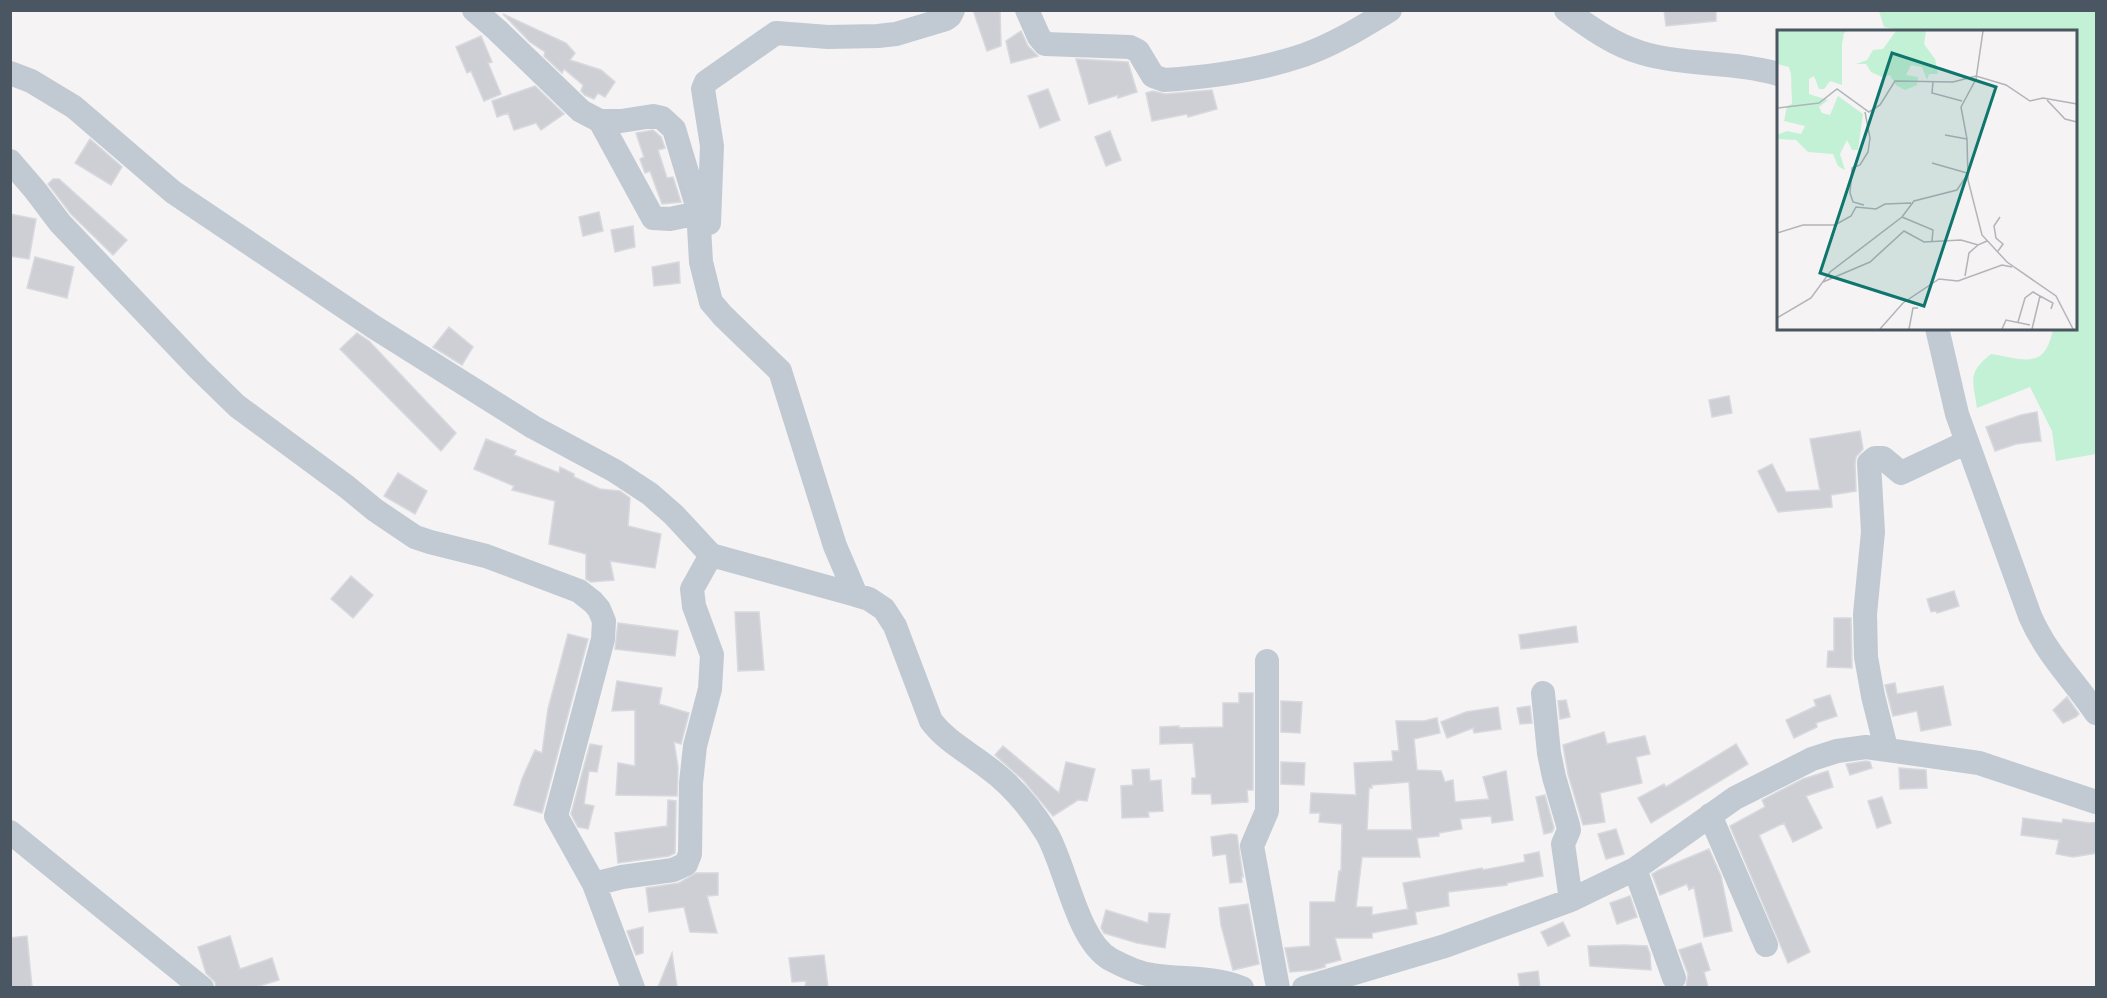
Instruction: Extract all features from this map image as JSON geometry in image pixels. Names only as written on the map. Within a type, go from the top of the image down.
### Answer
[{"type":"street","points":[[474,10],[581,111],[600,121],[621,121],[652,116],[662,118],[674,129],[698,213],[701,262],[707,291],[716,309],[780,371],[835,546],[856,595]]},
{"type":"street","points":[[716,309],[709,225],[711,146],[703,89],[706,82],[776,33],[828,37],[896,34],[946,19],[953,10]]},
{"type":"street","points":[[1027,10],[1044,44],[1130,46],[1138,51],[1153,76],[1164,80],[1268,66],[1306,54],[1347,36],[1390,10]]},
{"type":"street","points":[[1566,10],[1594,31],[1643,54],[1777,73]]},
{"type":"street","points":[[10,73],[31,81],[74,107],[173,192],[374,327],[533,427],[608,467],[650,494],[674,515],[711,555],[869,599],[884,609],[895,627],[931,721],[940,733],[989,768],[1014,790],[1032,810],[1049,838],[1088,935],[1107,957],[1129,969],[1150,975],[1220,981],[1242,987]]},
{"type":"street","points":[[600,121],[653,218],[670,219],[698,213]]},
{"type":"street","points":[[10,161],[60,223],[230,398],[375,510],[415,537],[486,555],[579,591],[593,602],[604,621],[603,639],[556,816],[594,884],[633,987]]},
{"type":"street","points":[[1937,330],[1957,414],[2038,636],[2051,656],[2097,712]]},
{"type":"street","points":[[1886,748],[1866,657],[1865,614],[1873,532],[1869,463],[1875,458],[1882,458],[1901,473],[1967,442]]},
{"type":"street","points":[[594,884],[622,877],[673,870],[686,864],[690,854],[695,746],[710,688],[712,655],[694,606],[692,589],[711,555]]},
{"type":"street","points":[[1267,661],[1267,811],[1252,846],[1278,987]]},
{"type":"street","points":[[1544,693],[1549,753],[1569,830],[1563,844],[1571,900]]},
{"type":"street","points":[[1304,987],[1445,946],[1571,900],[1635,869],[1736,798],[1812,759],[1847,749],[1886,748],[1979,763],[2097,802]]},
{"type":"street","points":[[1710,815],[1766,945]]},
{"type":"street","points":[[10,832],[202,987]]},
{"type":"street","points":[[1635,869],[1674,978]]},
{"type":"green space","points":[[1879,11],[2096,11],[2096,454],[2056,461],[2052,431],[2030,387],[1977,408],[1973,384],[1978,367],[1991,354],[2023,359],[2039,357],[2045,351],[2053,330],[2077,330],[2077,30],[1898,30],[1884,27]]},
{"type":"building","points":[[973,10],[1000,10],[1001,46],[987,51]]},
{"type":"building","points":[[1664,10],[1716,10],[1716,21],[1666,26]]},
{"type":"building","points":[[503,14],[566,43],[575,53],[570,60],[601,70],[615,82],[605,97],[598,93],[594,99],[585,95],[581,91],[583,85],[564,69],[562,73],[544,56],[545,52],[530,42]]},
{"type":"building","points":[[1021,31],[1028,46],[1038,56],[1011,63],[1006,41]]},
{"type":"building","points":[[481,36],[492,62],[488,63],[501,94],[484,101],[471,71],[467,73],[456,47]]},
{"type":"building","points":[[1076,59],[1128,62],[1137,92],[1089,104]]},
{"type":"building","points":[[535,86],[564,114],[541,130],[536,123],[514,130],[508,113],[497,117],[492,101]]},
{"type":"building","points":[[1048,89],[1060,120],[1040,128],[1028,96]]},
{"type":"building","points":[[1212,90],[1217,109],[1188,117],[1187,114],[1152,121],[1146,93],[1153,91],[1165,94]]},
{"type":"building","points":[[653,130],[661,137],[665,148],[658,150],[667,178],[673,177],[681,202],[662,204],[650,171],[645,173],[640,159],[644,157],[636,133]]},
{"type":"building","points":[[1110,131],[1121,160],[1106,166],[1095,137]]},
{"type":"building","points":[[90,139],[122,167],[111,185],[75,163]]},
{"type":"building","points":[[53,179],[59,179],[127,240],[113,255],[71,214],[48,184]]},
{"type":"building","points":[[599,212],[603,231],[583,236],[579,217]]},
{"type":"building","points":[[10,214],[36,219],[29,259],[10,256]]},
{"type":"building","points":[[633,226],[635,247],[615,252],[611,230]]},
{"type":"building","points":[[35,257],[74,267],[67,298],[27,288]]},
{"type":"building","points":[[679,262],[680,283],[654,286],[652,267]]},
{"type":"building","points":[[449,327],[473,347],[462,365],[433,347]]},
{"type":"building","points":[[357,333],[369,341],[456,433],[441,451],[340,349]]},
{"type":"building","points":[[1729,396],[1732,413],[1712,417],[1709,400]]},
{"type":"building","points":[[2037,412],[2041,441],[2016,444],[1995,451],[1986,427]]},
{"type":"building","points":[[1860,431],[1863,449],[1856,457],[1855,463],[1856,491],[1831,495],[1832,507],[1778,512],[1758,471],[1772,464],[1786,492],[1820,490],[1810,439]]},
{"type":"building","points":[[486,439],[516,451],[514,455],[559,473],[560,467],[574,474],[574,477],[600,489],[620,491],[630,498],[628,526],[661,534],[655,568],[610,561],[614,580],[591,582],[586,579],[586,554],[549,544],[555,501],[512,490],[514,486],[474,469]]},
{"type":"building","points":[[398,473],[427,491],[415,514],[384,496]]},
{"type":"building","points":[[351,576],[373,595],[353,618],[331,599]]},
{"type":"building","points":[[1954,591],[1959,606],[1937,613],[1936,611],[1931,612],[1927,599]]},
{"type":"building","points":[[735,612],[759,612],[764,670],[738,671]]},
{"type":"building","points":[[1834,618],[1851,618],[1852,668],[1827,667],[1828,651],[1834,651]]},
{"type":"building","points":[[618,623],[678,631],[675,656],[615,649]]},
{"type":"building","points":[[1576,626],[1578,642],[1521,649],[1519,635]]},
{"type":"building","points":[[568,634],[588,639],[542,813],[514,805],[522,779],[535,750],[542,753],[548,709]]},
{"type":"building","points":[[617,681],[662,688],[659,704],[689,713],[681,744],[674,742],[678,767],[677,796],[616,795],[618,763],[635,766],[635,710],[612,711]]},
{"type":"building","points":[[1895,683],[1897,694],[1943,686],[1951,725],[1921,731],[1917,711],[1893,716],[1885,685]]},
{"type":"building","points":[[1239,693],[1253,693],[1253,790],[1247,790],[1248,802],[1212,804],[1211,794],[1192,794],[1192,778],[1196,778],[1193,743],[1160,744],[1160,727],[1223,727],[1223,703],[1239,703]]},
{"type":"building","points":[[1830,695],[1837,716],[1816,723],[1817,727],[1794,738],[1786,720],[1816,706],[1814,700]]},
{"type":"building","points":[[2067,697],[2079,714],[2063,723],[2053,710]]},
{"type":"building","points":[[1566,700],[1570,717],[1560,719],[1558,701]]},
{"type":"building","points":[[1281,701],[1302,702],[1300,733],[1281,732]]},
{"type":"building","points":[[1530,706],[1532,723],[1520,724],[1517,708]]},
{"type":"building","points":[[1498,707],[1501,729],[1474,733],[1473,728],[1447,738],[1441,722],[1466,712]]},
{"type":"building","points":[[1437,718],[1440,733],[1414,739],[1417,770],[1441,771],[1445,782],[1453,780],[1455,802],[1489,799],[1483,777],[1506,771],[1513,820],[1492,823],[1491,816],[1460,819],[1462,829],[1439,833],[1439,836],[1417,838],[1420,857],[1362,857],[1356,907],[1372,907],[1372,915],[1408,909],[1403,883],[1525,862],[1524,855],[1539,852],[1543,876],[1507,883],[1507,885],[1448,892],[1449,906],[1415,912],[1417,924],[1372,933],[1372,938],[1335,938],[1341,960],[1325,964],[1325,967],[1314,970],[1290,972],[1285,948],[1310,946],[1310,902],[1335,902],[1339,871],[1341,871],[1342,824],[1319,822],[1320,813],[1310,813],[1311,793],[1356,795],[1354,763],[1393,761],[1392,751],[1399,751],[1396,721],[1424,721]],"holes":[[[1409,782],[1412,830],[1367,830],[1369,788],[1372,788],[1372,785]]]},
{"type":"building","points":[[1604,732],[1607,744],[1645,736],[1650,754],[1636,757],[1642,783],[1600,793],[1605,822],[1583,825],[1568,774],[1563,745]]},
{"type":"building","points":[[590,744],[602,746],[597,772],[589,771],[584,804],[594,806],[588,829],[578,827],[571,814]]},
{"type":"building","points":[[1736,744],[1748,764],[1651,823],[1638,798],[1664,784],[1666,787]]},
{"type":"building","points":[[1003,746],[1059,793],[1066,762],[1095,769],[1087,801],[1078,800],[1053,816],[1023,780],[995,755]]},
{"type":"building","points":[[1281,762],[1305,763],[1304,785],[1281,784]]},
{"type":"building","points":[[1870,762],[1872,768],[1850,775],[1846,764]]},
{"type":"building","points":[[1899,768],[1926,770],[1927,788],[1900,789]]},
{"type":"building","points":[[1149,769],[1150,781],[1161,780],[1163,811],[1148,812],[1149,817],[1122,818],[1121,786],[1133,785],[1132,770]]},
{"type":"building","points":[[1828,771],[1833,787],[1806,796],[1822,828],[1793,842],[1784,823],[1759,835],[1810,952],[1788,963],[1730,826],[1765,807],[1762,800],[1803,779]]},
{"type":"building","points":[[1545,795],[1554,828],[1552,832],[1544,834],[1536,797]]},
{"type":"building","points":[[1882,797],[1891,823],[1877,828],[1868,801]]},
{"type":"building","points":[[668,800],[676,801],[675,853],[669,856],[618,863],[615,833],[667,826]]},
{"type":"building","points":[[2023,818],[2062,823],[2063,819],[2097,822],[2097,853],[2073,857],[2056,854],[2059,840],[2021,835]]},
{"type":"building","points":[[1616,829],[1624,854],[1606,859],[1598,834]]},
{"type":"building","points":[[1237,835],[1242,882],[1230,883],[1226,854],[1213,856],[1211,837]]},
{"type":"building","points":[[1709,849],[1721,876],[1732,931],[1704,937],[1694,887],[1689,890],[1687,884],[1660,895],[1652,874]]},
{"type":"building","points":[[696,873],[718,873],[718,895],[707,896],[717,933],[690,932],[684,907],[649,912],[646,888],[679,883]]},
{"type":"building","points":[[1630,896],[1637,917],[1617,924],[1610,903]]},
{"type":"building","points":[[1248,904],[1259,964],[1233,970],[1219,908]]},
{"type":"building","points":[[1106,910],[1148,923],[1149,913],[1170,914],[1165,948],[1137,943],[1104,933],[1101,928]]},
{"type":"building","points":[[1563,922],[1570,936],[1548,946],[1541,932]]},
{"type":"building","points":[[643,927],[643,953],[636,955],[627,931]]},
{"type":"building","points":[[27,936],[32,987],[10,987],[10,938]]},
{"type":"building","points":[[230,936],[240,969],[272,958],[279,980],[256,987],[216,987],[215,982],[206,973],[198,947]]},
{"type":"building","points":[[1701,943],[1710,970],[1704,972],[1708,987],[1686,987],[1688,974],[1679,950]]},
{"type":"building","points":[[1588,946],[1647,946],[1651,970],[1590,966]]},
{"type":"building","points":[[672,953],[677,987],[658,987]]},
{"type":"building","points":[[824,955],[828,987],[805,987],[806,981],[792,982],[789,958]]},
{"type":"building","points":[[1538,971],[1540,987],[1520,987],[1518,974]]}]
